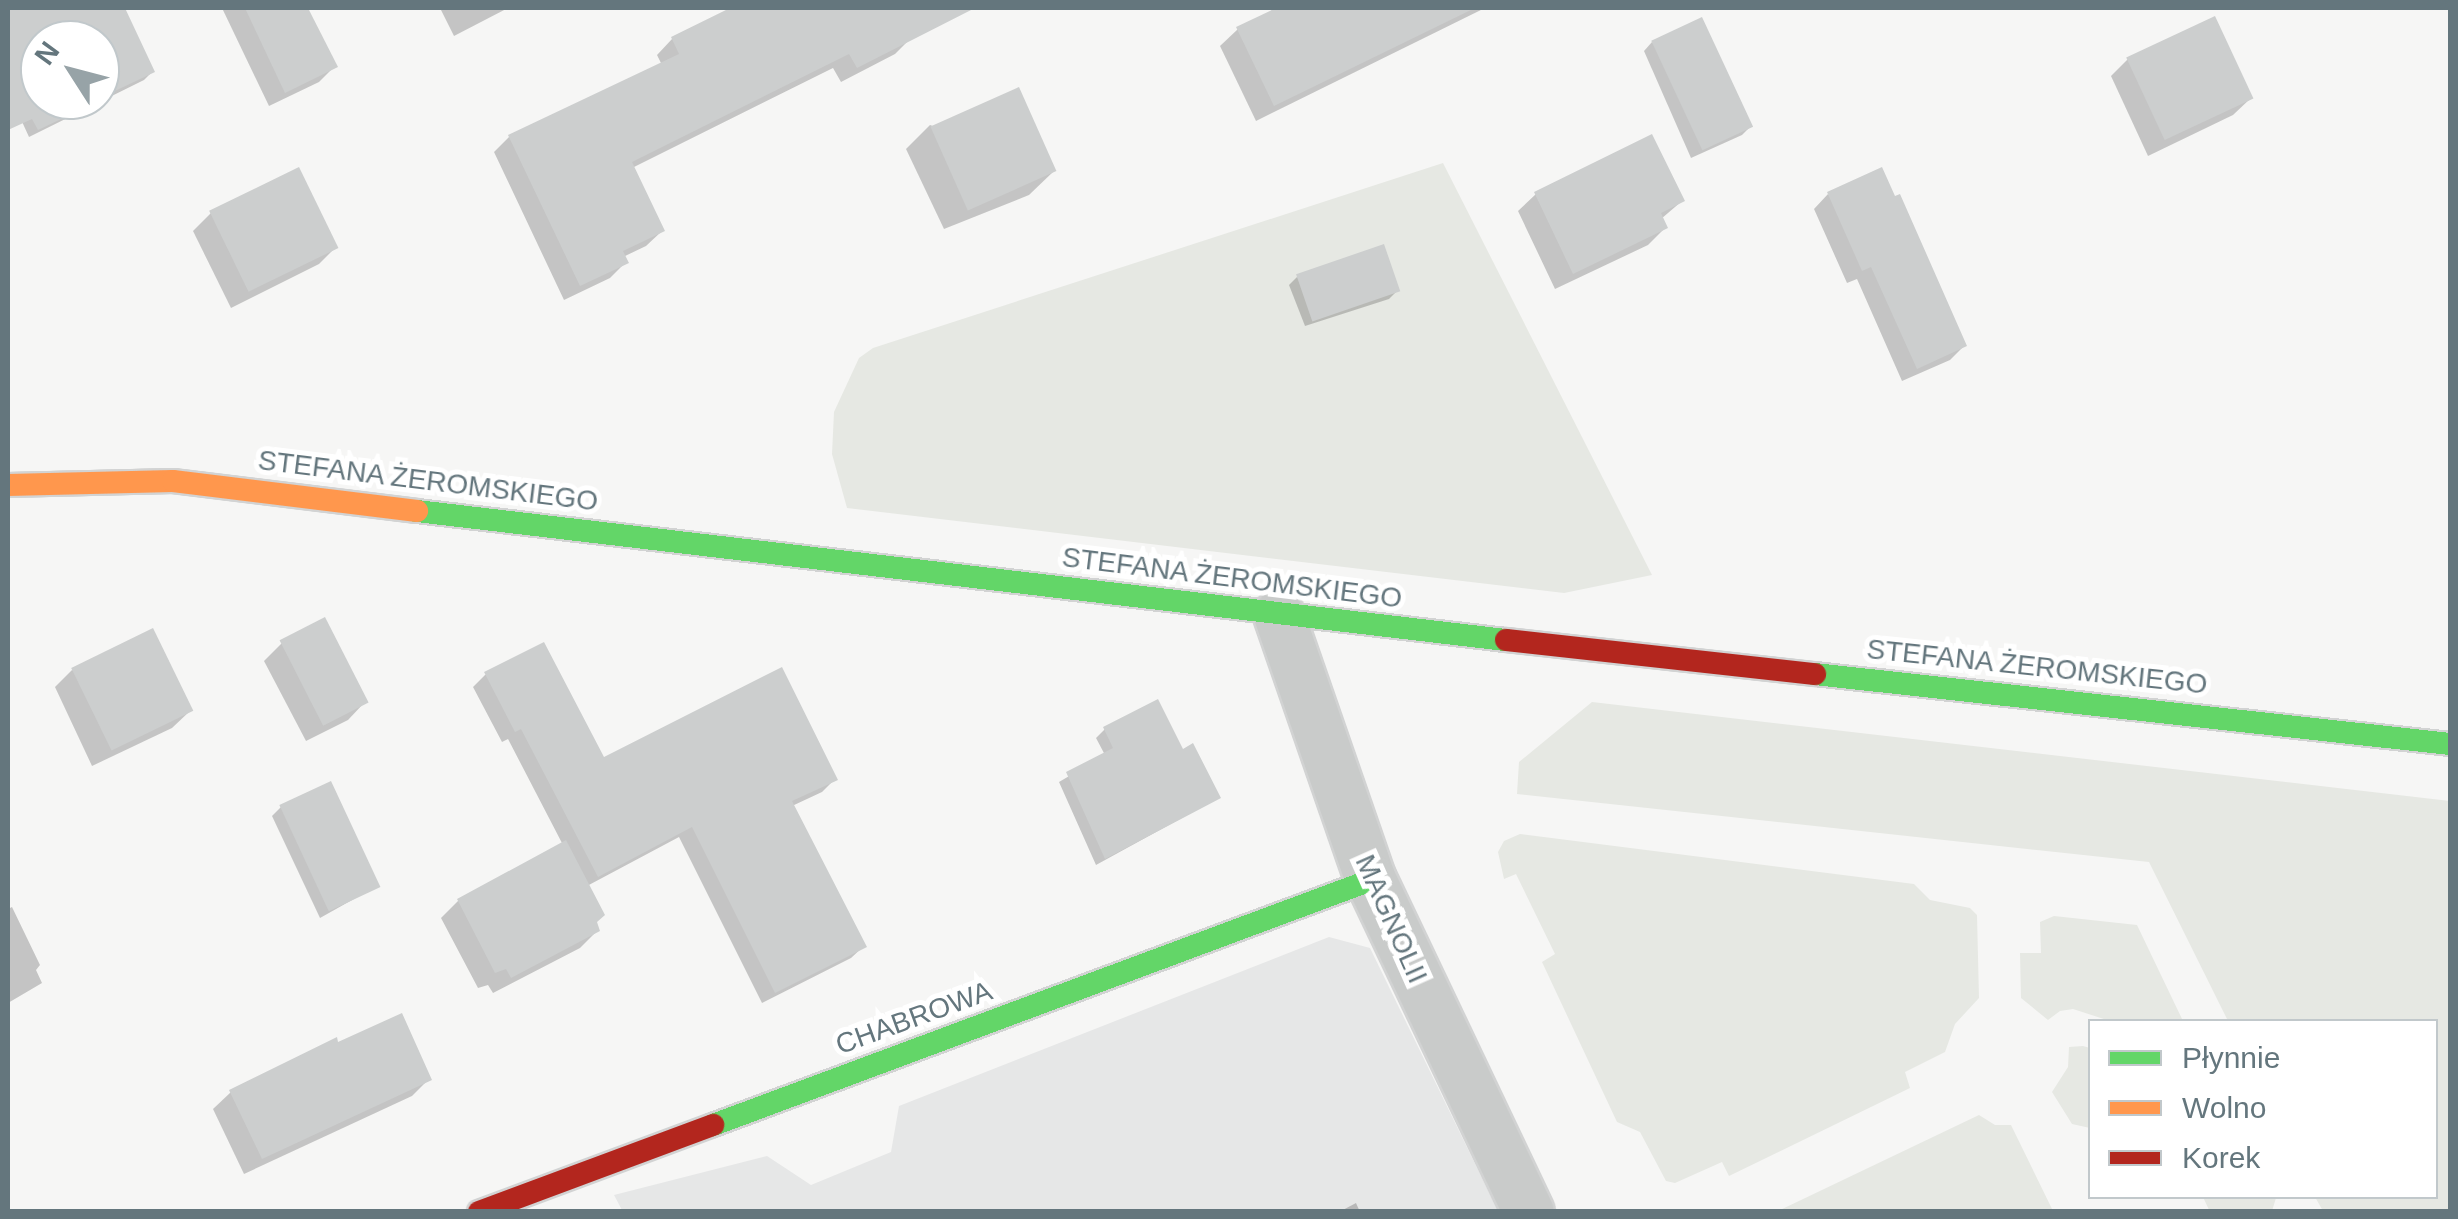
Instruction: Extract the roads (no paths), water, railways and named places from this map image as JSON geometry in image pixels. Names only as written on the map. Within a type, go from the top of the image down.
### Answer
[{"type":"street","name":"STEFANA ŻEROMSKIEGO","points":[[8,485],[173,482],[1279,615],[2450,744]]},
{"type":"street","name":"MAGNOLII","points":[[1279,615],[1370,880],[1528,1212]]},
{"type":"street","name":"CHABROWA","points":[[479,1212],[1370,880]]}]
